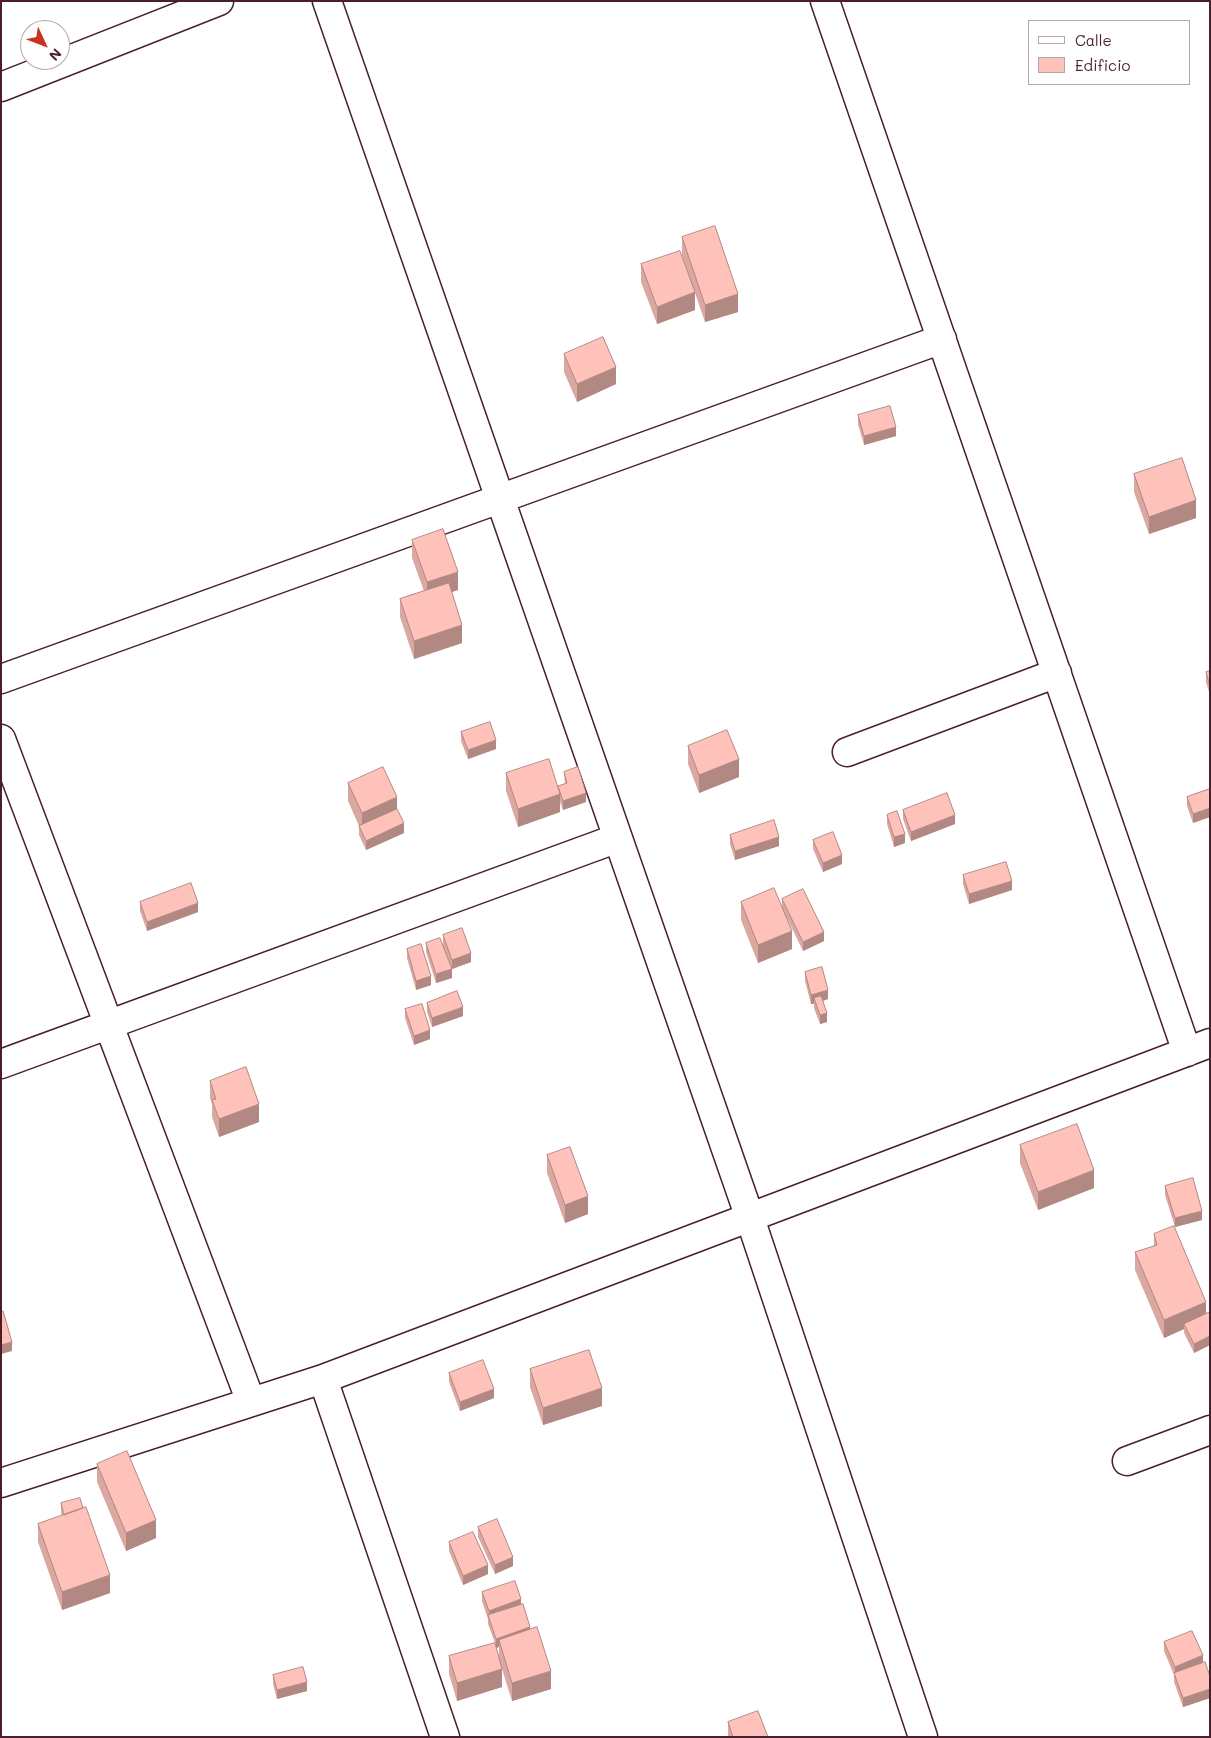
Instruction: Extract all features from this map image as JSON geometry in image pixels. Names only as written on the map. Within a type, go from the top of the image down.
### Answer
[{"type":"street","points":[[1,87],[220,1]]},
{"type":"street","points":[[327,1],[750,1218],[923,1737]]},
{"type":"street","points":[[1,1483],[323,1379],[1198,1047],[1057,673],[825,1]]},
{"type":"street","points":[[1,679],[942,339]]},
{"type":"street","points":[[847,752],[1057,673]]},
{"type":"street","points":[[1,739],[251,1402]]},
{"type":"street","points":[[1,1064],[618,838]]},
{"type":"street","points":[[323,1379],[445,1737]]},
{"type":"street","points":[[1127,1461],[1210,1430]]},
{"type":"building","points":[[715,226],[738,294],[705,305],[682,237]]},
{"type":"building","points":[[680,251],[695,292],[657,307],[641,264]]},
{"type":"building","points":[[603,337],[616,367],[577,384],[564,354]]},
{"type":"building","points":[[890,406],[896,427],[864,436],[858,415]]},
{"type":"building","points":[[1182,458],[1196,500],[1149,517],[1134,474]]},
{"type":"building","points":[[443,529],[458,572],[427,582],[412,540]]},
{"type":"building","points":[[449,583],[462,625],[414,641],[400,599]]},
{"type":"building","points":[[1210,671],[1210,686],[1206,672]]},
{"type":"building","points":[[490,722],[496,740],[468,750],[461,732]]},
{"type":"building","points":[[727,730],[739,759],[699,775],[688,746]]},
{"type":"building","points":[[549,759],[560,794],[518,809],[506,773]]},
{"type":"building","points":[[383,767],[397,797],[362,813],[348,783]]},
{"type":"building","points":[[578,767],[586,793],[563,801],[558,786],[567,783],[564,772]]},
{"type":"building","points":[[1210,789],[1210,808],[1193,814],[1187,797]]},
{"type":"building","points":[[947,793],[955,815],[911,832],[903,810]]},
{"type":"building","points":[[397,809],[404,823],[366,841],[359,826]]},
{"type":"building","points":[[897,811],[905,834],[894,837],[887,815]]},
{"type":"building","points":[[774,820],[779,837],[735,851],[730,835]]},
{"type":"building","points":[[833,832],[842,855],[823,863],[813,840]]},
{"type":"building","points":[[1006,862],[1012,881],[969,894],[963,875]]},
{"type":"building","points":[[191,883],[198,903],[147,922],[140,902]]},
{"type":"building","points":[[774,888],[792,931],[758,945],[741,902]]},
{"type":"building","points":[[803,889],[824,932],[803,942],[782,899]]},
{"type":"building","points":[[462,928],[471,953],[452,960],[443,935]]},
{"type":"building","points":[[440,938],[452,969],[436,974],[426,943]]},
{"type":"building","points":[[421,944],[431,976],[416,981],[407,949]]},
{"type":"building","points":[[822,967],[828,990],[811,995],[805,972]]},
{"type":"building","points":[[457,991],[463,1007],[432,1018],[427,1003]]},
{"type":"building","points":[[821,996],[827,1013],[820,1015],[814,998]]},
{"type":"building","points":[[422,1004],[430,1030],[414,1036],[405,1009]]},
{"type":"building","points":[[246,1067],[259,1104],[219,1119],[212,1100],[216,1099],[210,1081]]},
{"type":"building","points":[[1077,1124],[1094,1170],[1038,1192],[1020,1145]]},
{"type":"building","points":[[570,1147],[588,1196],[565,1205],[547,1155]]},
{"type":"building","points":[[1193,1178],[1202,1211],[1175,1218],[1165,1186]]},
{"type":"building","points":[[1174,1226],[1206,1302],[1164,1320],[1135,1252],[1157,1245],[1154,1234]]},
{"type":"building","points":[[1,1311],[3,1311],[12,1342],[1,1345]]},
{"type":"building","points":[[1210,1312],[1210,1336],[1194,1344],[1184,1324]]},
{"type":"building","points":[[589,1350],[602,1388],[543,1408],[530,1369]]},
{"type":"building","points":[[483,1360],[494,1389],[460,1402],[449,1373]]},
{"type":"building","points":[[127,1451],[156,1520],[126,1533],[97,1464]]},
{"type":"building","points":[[80,1498],[83,1508],[64,1515],[61,1503]]},
{"type":"building","points":[[86,1507],[110,1575],[62,1592],[38,1524]]},
{"type":"building","points":[[497,1519],[513,1557],[495,1565],[478,1527]]},
{"type":"building","points":[[473,1532],[488,1565],[463,1576],[449,1542]]},
{"type":"building","points":[[515,1581],[521,1599],[489,1611],[482,1592]]},
{"type":"building","points":[[523,1604],[530,1627],[496,1639],[488,1615]]},
{"type":"building","points":[[537,1627],[551,1671],[512,1683],[499,1640]]},
{"type":"building","points":[[1192,1631],[1203,1655],[1175,1667],[1164,1642]]},
{"type":"building","points":[[495,1643],[502,1669],[457,1683],[449,1656]]},
{"type":"building","points":[[1205,1662],[1210,1676],[1210,1689],[1183,1698],[1174,1673]]},
{"type":"building","points":[[303,1667],[307,1682],[277,1690],[273,1675]]},
{"type":"building","points":[[758,1711],[768,1737],[733,1737],[728,1722]]}]
